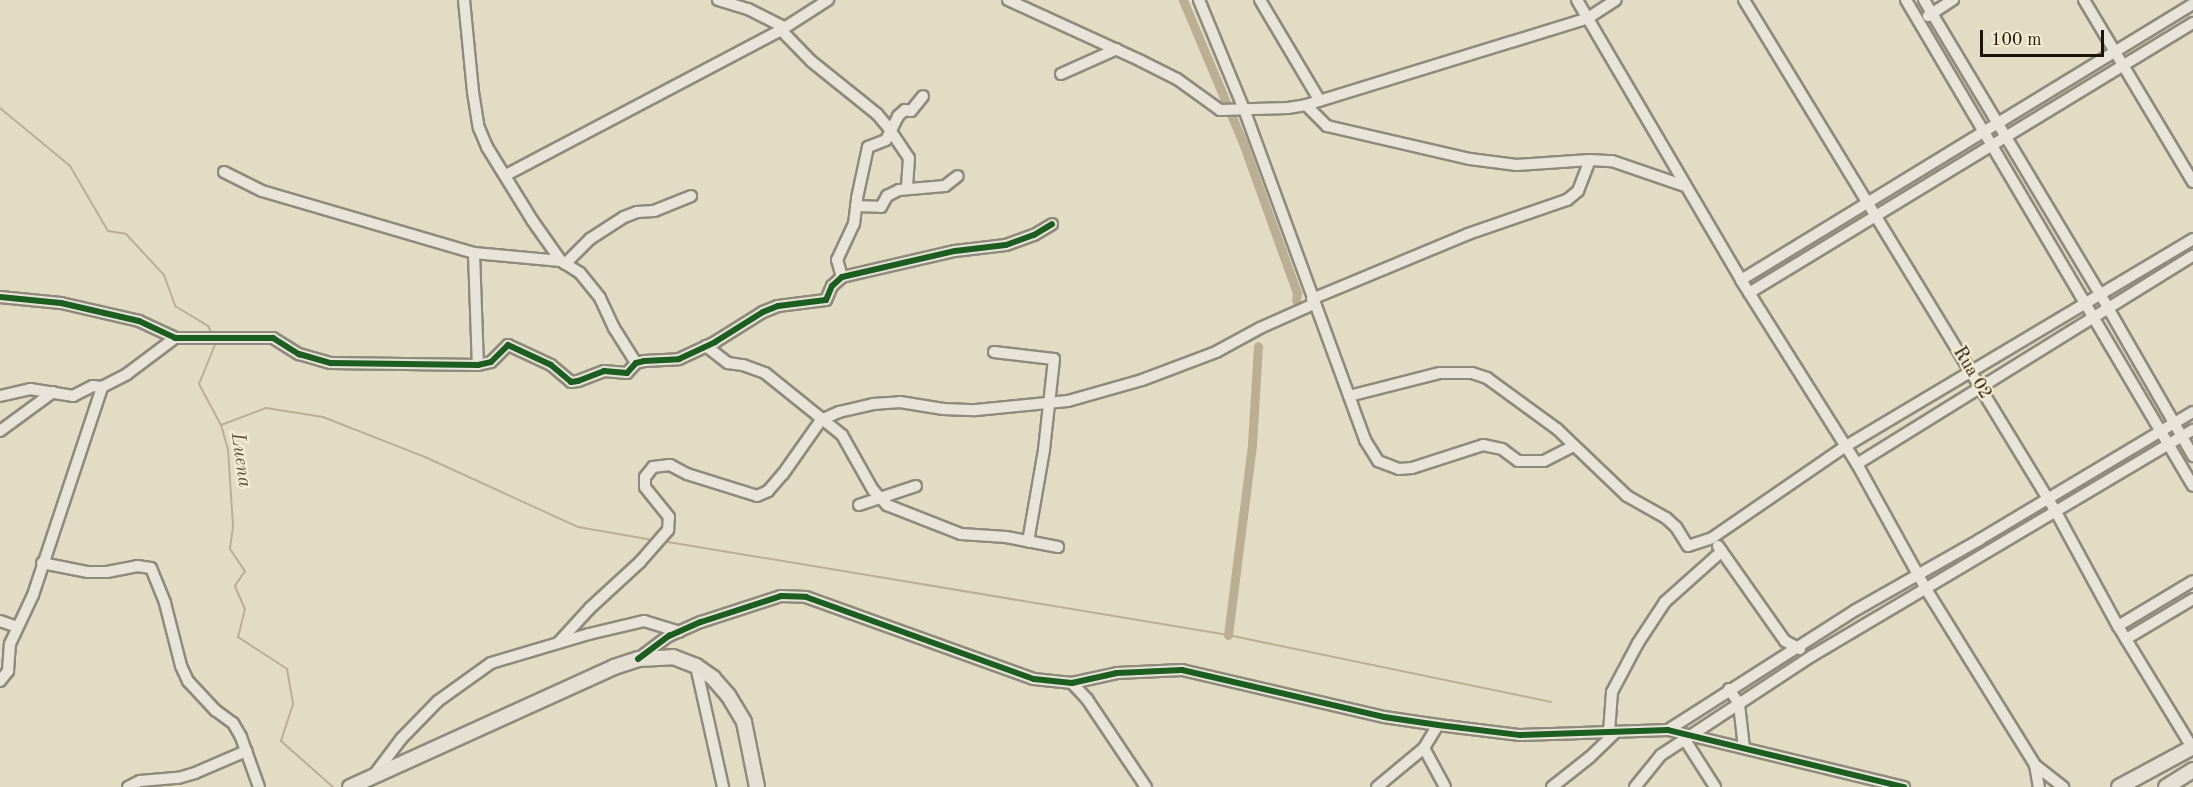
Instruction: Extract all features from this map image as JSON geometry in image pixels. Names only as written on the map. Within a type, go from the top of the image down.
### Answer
[{"type":"main road","points":[[350,787],[638,659],[673,657],[696,666],[713,678],[728,695],[744,722],[757,787]]},
{"type":"main road","points":[[2119,787],[2193,748]]},
{"type":"main road","points":[[2166,787],[2193,770]]},
{"type":"street","points":[[464,0],[468,53],[479,128],[487,147],[532,220],[563,263],[580,273],[600,298],[614,328],[636,363]]},
{"type":"street","points":[[718,0],[748,9],[782,29],[811,61],[877,114],[909,158],[907,189]]},
{"type":"street","points":[[506,175],[782,29],[828,0]]},
{"type":"street","points":[[1008,0],[1177,79],[1220,110],[1306,105],[1588,18],[1616,0]]},
{"type":"street","points":[[1199,0],[1243,109],[1371,453],[1378,462],[1387,466],[1412,468],[1483,445],[1502,449],[1518,461],[1544,461],[1573,446]]},
{"type":"street","points":[[1260,0],[1320,101]]},
{"type":"street","points":[[1576,0],[1741,280],[1857,464],[1926,589],[2035,765],[2063,787]]},
{"type":"street","name":"Rua 02","points":[[1744,0],[1877,214],[2048,498],[2118,626],[2193,748]]},
{"type":"street","points":[[2193,456],[2109,308],[1997,124],[1933,13],[1923,0],[1909,3],[2193,486]]},
{"type":"street","points":[[1920,21],[1953,0]]},
{"type":"street","points":[[2084,0],[2193,182]]},
{"type":"street","points":[[1741,280],[2193,4]]},
{"type":"street","points":[[1749,293],[2193,23]]},
{"type":"street","points":[[1061,74],[1117,49]]},
{"type":"street","points":[[842,278],[837,260],[854,224],[868,147],[878,145],[892,132],[898,116],[905,110],[911,111],[923,96]]},
{"type":"street","points":[[1306,105],[1327,126],[1470,159],[1517,165],[1590,160],[1612,161],[1686,186]]},
{"type":"street","points":[[558,643],[590,608],[640,562],[668,530],[669,517],[645,487],[649,470],[670,465],[696,477],[757,496],[768,491],[783,474],[821,420],[839,412],[900,402],[943,410],[1049,404],[1108,391],[1216,352],[1313,302],[1478,230],[1567,200],[1578,191],[1590,160]]},
{"type":"street","points":[[224,172],[262,191],[474,253],[563,263],[590,239],[624,217],[665,207],[691,196]]},
{"type":"street","points":[[856,206],[881,207],[887,196],[899,190],[945,186],[958,176]]},
{"type":"street","points":[[0,297],[48,301],[140,321],[176,338],[273,338],[299,354],[331,363],[478,365],[491,362],[508,345],[551,365],[571,382],[604,371],[627,373],[636,363],[662,358],[679,359],[778,306],[826,300],[832,286],[842,278],[956,251],[1006,245],[1024,240],[1052,224]]},
{"type":"street","points":[[1349,396],[1440,373],[1472,373],[1487,378],[1557,429],[1573,446],[1590,458],[1609,481],[1627,496],[1666,518],[1676,527],[1688,546],[1712,538],[1846,446],[2193,240]]},
{"type":"street","points":[[474,253],[478,365]]},
{"type":"street","points":[[1857,464],[2193,256]]},
{"type":"street","points":[[0,396],[30,389],[73,396],[93,386],[102,387],[127,374],[176,338]]},
{"type":"street","points":[[706,346],[729,363],[743,364],[765,373],[783,385],[821,420],[842,435],[879,498],[897,510],[951,531],[1058,547]]},
{"type":"street","points":[[994,352],[1054,359],[1028,542]]},
{"type":"street","points":[[0,681],[8,671],[5,645],[27,612],[42,563],[68,497],[80,451],[102,387]]},
{"type":"street","points":[[0,431],[53,392]]},
{"type":"street","points":[[1668,730],[1795,647],[2193,412]]},
{"type":"street","points":[[1635,787],[1661,755],[1812,656],[2193,430]]},
{"type":"street","points":[[859,505],[916,486]]},
{"type":"street","points":[[1712,538],[1778,633],[1795,647],[1812,656]]},
{"type":"street","points":[[1552,787],[1590,757],[1612,732],[1612,692],[1638,643],[1665,602],[1722,551]]},
{"type":"street","points":[[42,563],[88,572],[107,572],[145,565],[151,568],[165,603],[181,666],[188,681],[201,696],[233,723],[260,787]]},
{"type":"street","points":[[2118,626],[2193,581]]},
{"type":"street","points":[[638,659],[679,632],[746,606],[781,596],[806,597],[1034,679],[1072,683],[1117,673],[1182,670],[1384,717],[1438,725],[1520,735],[1668,730],[1687,738],[1744,748],[1904,787]]},
{"type":"street","points":[[2126,639],[2193,599]]},
{"type":"street","points":[[0,621],[16,627]]},
{"type":"street","points":[[369,777],[401,739],[438,701],[491,663],[644,621],[679,632]]},
{"type":"street","points":[[696,666],[723,787]]},
{"type":"street","points":[[1072,683],[1087,699],[1146,787]]},
{"type":"street","points":[[1729,689],[1739,704],[1744,748]]},
{"type":"street","points":[[1377,787],[1424,747],[1438,725]]},
{"type":"street","points":[[1687,738],[1715,787]]},
{"type":"street","points":[[1424,747],[1444,787]]},
{"type":"street","points":[[128,787],[140,781],[178,778],[195,773],[246,751]]},
{"type":"street","points":[[2035,765],[2039,787]]},
{"type":"waterway","points":[[1183,0],[1243,143],[1297,293],[1296,300]]},
{"type":"waterway","name":"Luena","points":[[0,108],[70,166],[108,231],[126,234],[164,275],[175,306],[208,326],[212,334]]},
{"type":"waterway","name":"Luena","points":[[216,342],[199,384],[221,425],[228,449],[233,527],[230,549],[245,571],[235,586],[245,609],[238,637],[287,669],[293,704],[281,741],[333,787]]},
{"type":"waterway","points":[[1228,635],[1252,444],[1258,346]]},
{"type":"waterway","points":[[221,425],[266,408],[323,417],[425,457],[578,527],[653,540]]},
{"type":"waterway","points":[[662,541],[1228,635],[1551,702]]},
{"type":"cycle path","points":[[0,297],[61,303],[139,321],[175,338],[273,338],[299,354],[331,363],[478,365],[491,362],[508,345],[551,365],[571,382],[604,371],[627,373],[636,363],[644,361],[679,359],[715,342],[763,312],[778,306],[826,300],[832,286],[842,277],[955,251],[1006,245],[1034,235],[1052,224]]},
{"type":"cycle path","points":[[638,659],[669,636],[701,622],[781,596],[806,597],[1034,679],[1072,683],[1117,673],[1182,670],[1384,717],[1438,725],[1520,735],[1668,730],[1904,787]]}]
